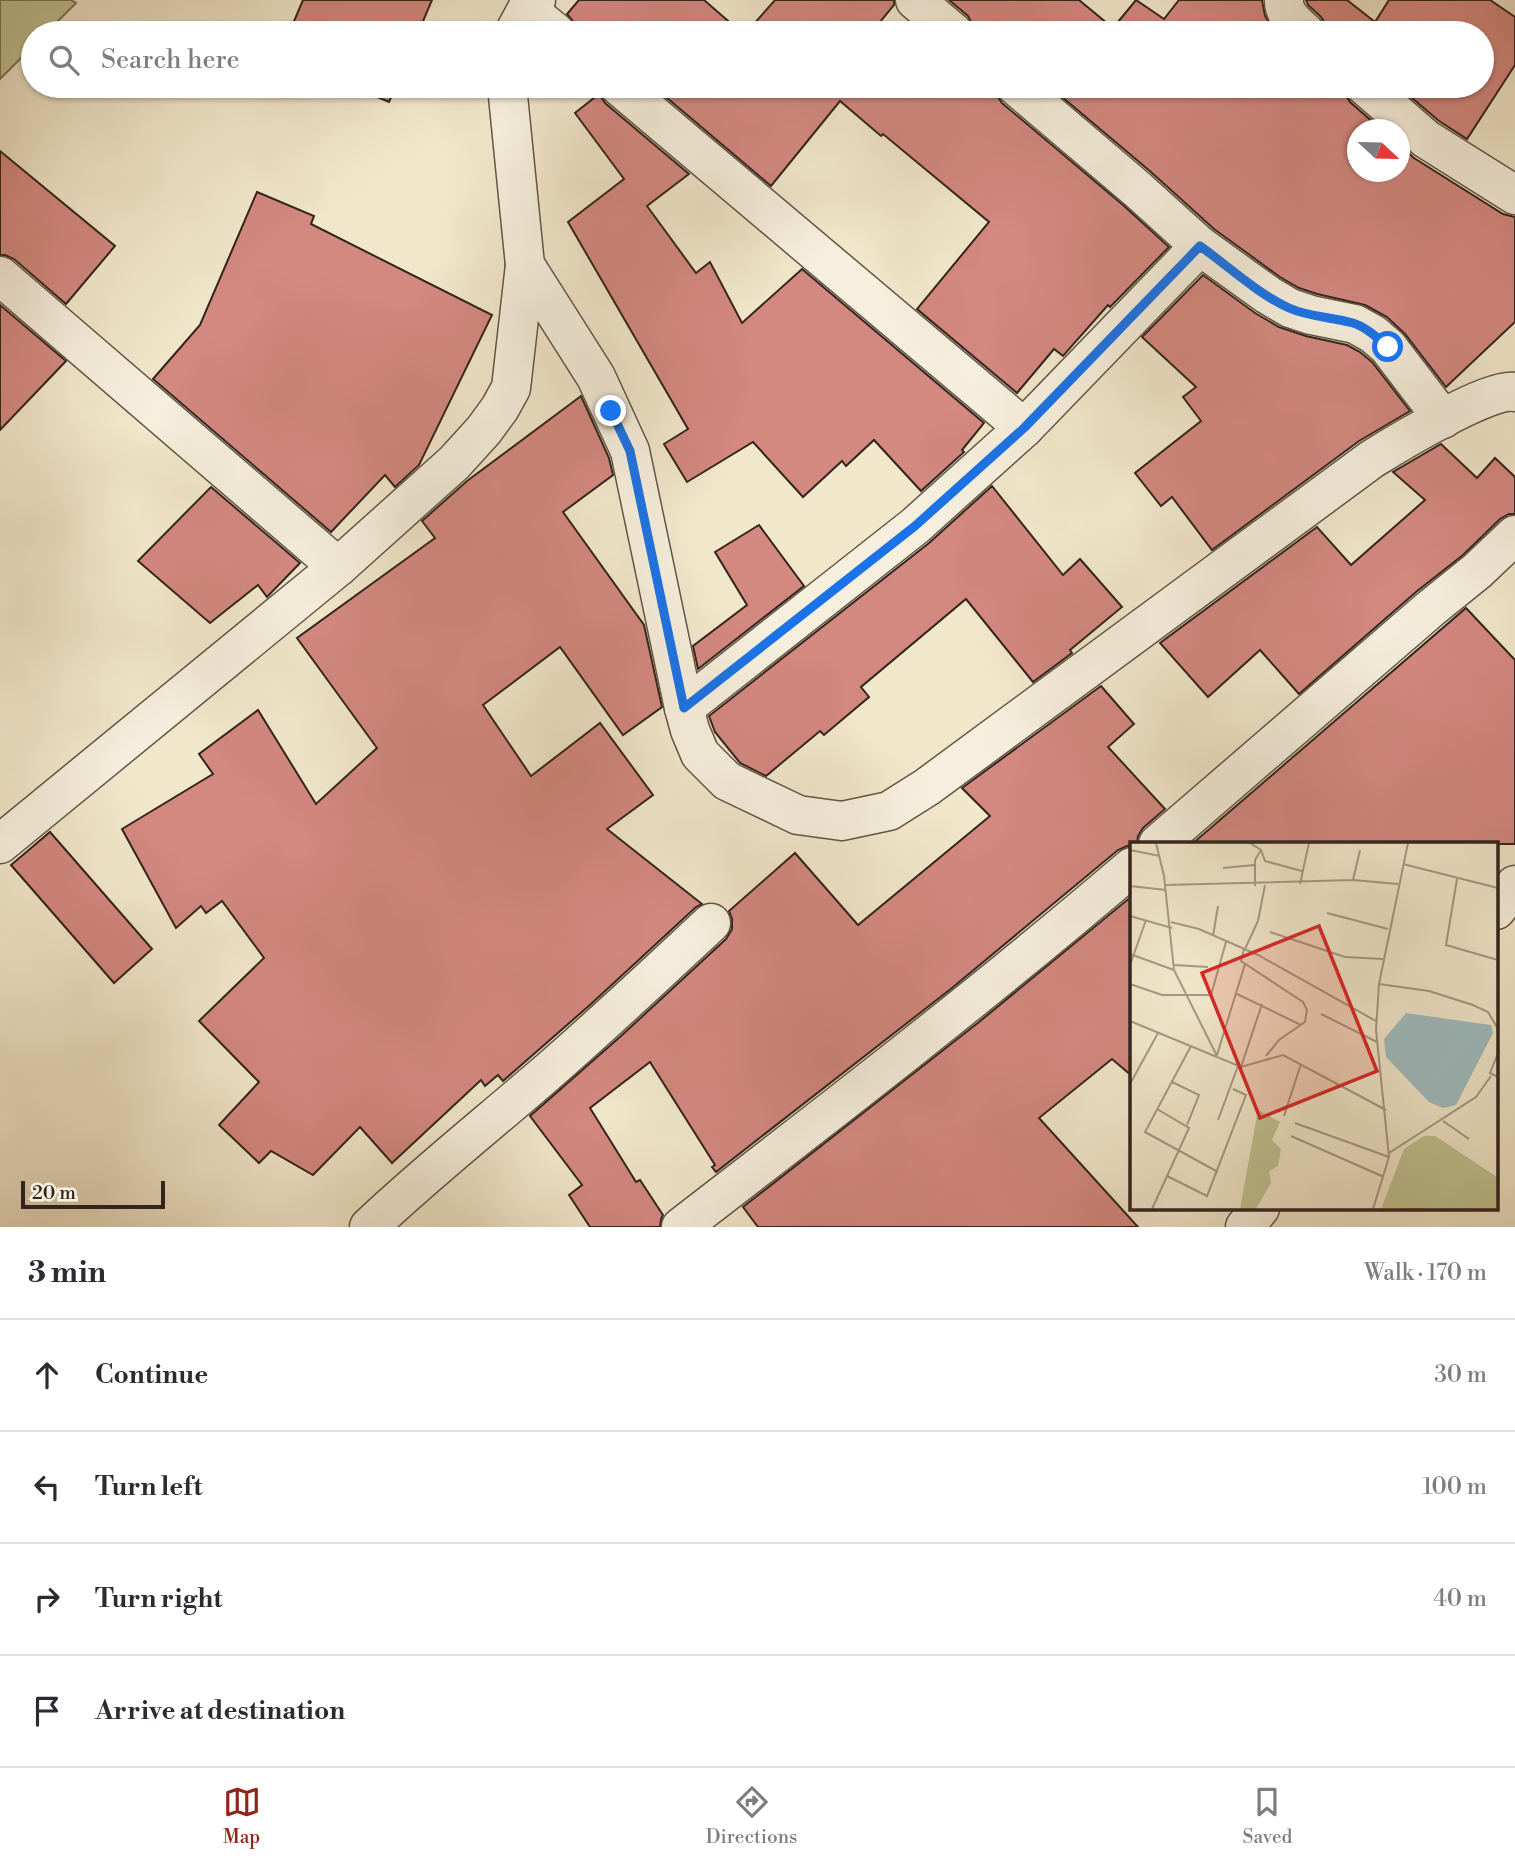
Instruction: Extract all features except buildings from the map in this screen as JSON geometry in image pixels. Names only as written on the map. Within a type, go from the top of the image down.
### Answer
[{"type":"street","points":[[915,0],[940,21]]},
{"type":"street","points":[[1284,0],[1283,7],[1293,21]]},
{"type":"street","points":[[0,844],[338,567],[454,464],[500,408],[510,388],[525,265],[508,98]]},
{"type":"street","points":[[632,98],[1024,428]]},
{"type":"street","points":[[1030,98],[1200,246],[1268,295],[1290,308],[1355,324],[1373,334],[1388,347],[1443,419]]},
{"type":"street","points":[[1379,98],[1426,139],[1515,195]]},
{"type":"street","points":[[684,708],[915,526],[1024,428],[1200,246]]},
{"type":"street","points":[[525,265],[596,377],[630,451],[684,708],[700,754],[727,781],[798,815],[842,821],[889,811],[927,787],[1372,459],[1489,396],[1508,390],[1515,392]]},
{"type":"street","points":[[0,276],[338,567]]},
{"type":"street","points":[[1160,842],[1477,571],[1515,535]]},
{"type":"street","points":[[681,1227],[825,1117],[1130,869]]},
{"type":"street","points":[[1498,906],[1515,885]]},
{"type":"street","points":[[369,1227],[407,1191],[628,1001],[711,923]]},
{"type":"street","points":[[1245,1227],[1258,1210]]},
{"type":"green space","points":[[0,0],[71,0],[76,3],[58,21],[21,21],[21,58],[0,79]]},
{"type":"route","points":[[611,411],[630,451],[684,708],[915,526],[1024,428],[1200,246],[1290,308],[1355,324],[1388,347]]}]
